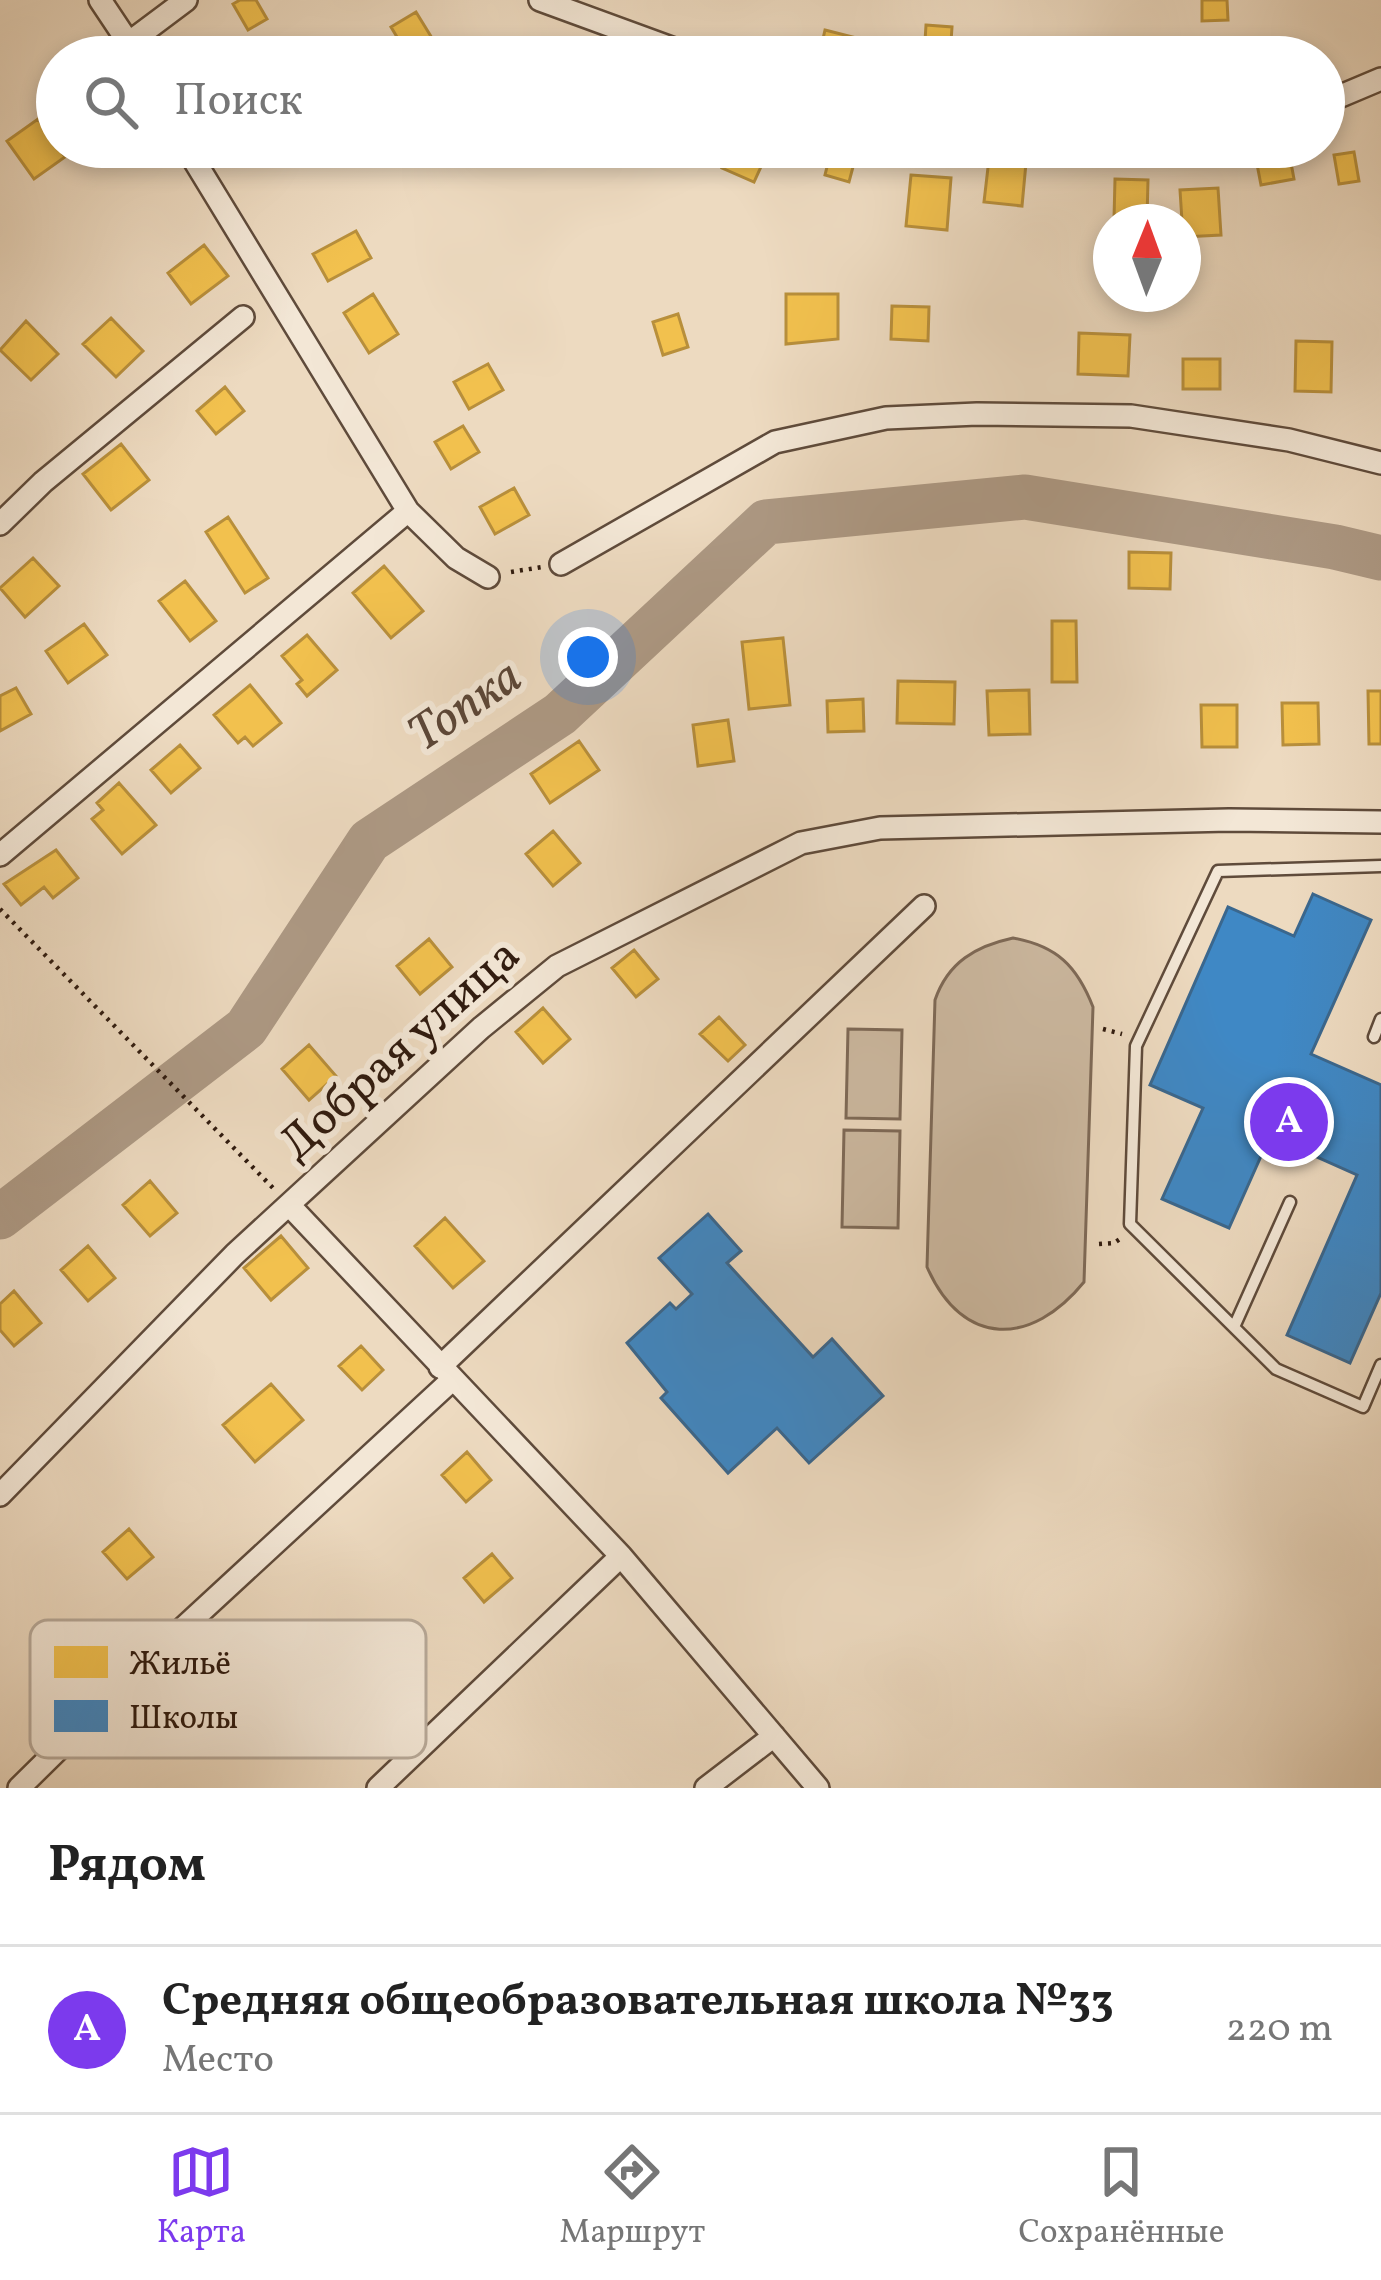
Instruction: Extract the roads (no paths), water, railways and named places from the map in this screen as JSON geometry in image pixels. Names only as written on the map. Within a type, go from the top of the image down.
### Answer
[{"type":"street","points":[[100,0],[124,36]]},
{"type":"street","points":[[149,36],[186,0]]},
{"type":"street","points":[[540,0],[639,36]]},
{"type":"street","points":[[1345,95],[1381,80]]},
{"type":"street","points":[[198,168],[408,511],[456,558],[488,577]]},
{"type":"street","points":[[0,524],[43,482],[243,317]]},
{"type":"street","points":[[561,564],[775,442],[886,418],[1131,416],[1289,440],[1381,463]]},
{"type":"street","points":[[0,855],[408,511]]},
{"type":"street","name":"Добрая улица","points":[[0,1495],[219,1270],[481,1028],[556,966],[801,843],[880,828],[1229,820],[1381,822]]},
{"type":"street","points":[[190,1620],[924,906]]},
{"type":"street","points":[[290,1206],[621,1556],[818,1788]]},
{"type":"street","points":[[426,1742],[621,1556]]},
{"type":"street","points":[[706,1788],[774,1736]]},
{"type":"street","points":[[19,1788],[49,1758]]},
{"type":"street","points":[[378,1788],[409,1758]]},
{"type":"lane","points":[[1381,866],[1218,871],[1136,1046],[1130,1224],[1276,1369],[1363,1407],[1381,1365]]},
{"type":"lane","points":[[1374,1037],[1381,1019]]},
{"type":"lane","points":[[1234,1327],[1290,1202]]},
{"type":"waterway","name":"Топка","points":[[0,1217],[246,1028],[369,841],[560,714],[766,522],[1025,497],[1381,558]]},
{"type":"place","name":"Средняя общеобразовательная школа №33","points":[[1289,1122]]}]
